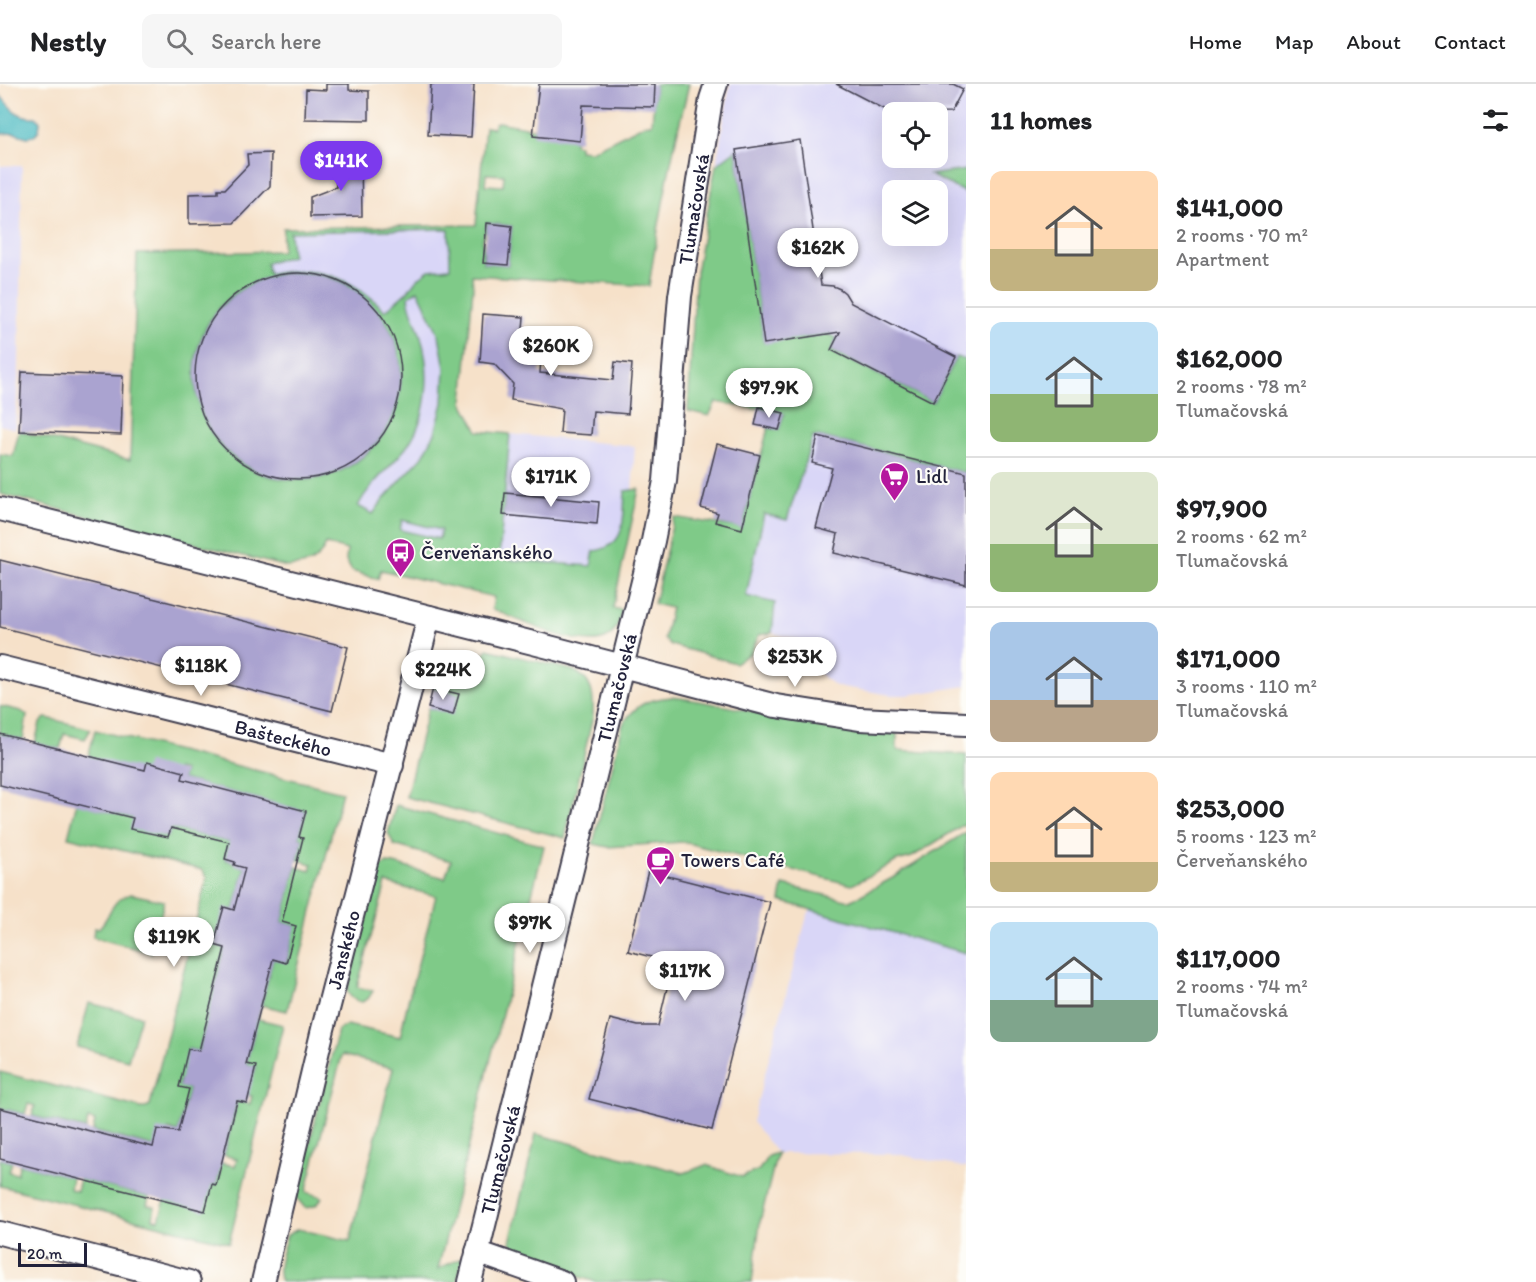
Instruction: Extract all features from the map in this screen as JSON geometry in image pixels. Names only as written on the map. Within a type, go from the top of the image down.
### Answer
[{"type":"street","name":"Tlumačovská","points":[[470,1282],[653,542],[665,481],[680,296],[711,99],[716,84]]},
{"type":"street","points":[[0,510],[622,665],[776,706],[859,719],[966,724]]},
{"type":"street","name":"Janského","points":[[263,1282],[330,1001],[429,617]]},
{"type":"street","name":"Bašteckého","points":[[0,668],[392,765]]},
{"type":"street","points":[[0,1233],[189,1282]]},
{"type":"street","points":[[477,1252],[562,1282]]},
{"type":"shaded area","points":[[730,84],[966,84],[966,170],[931,176],[939,180],[882,180],[882,246],[948,246],[948,184],[966,193],[966,360],[956,357],[933,402],[831,350],[837,338],[828,334],[764,344],[716,165]]},
{"type":"shaded area","points":[[22,165],[19,365],[15,429],[0,425],[0,166]]},
{"type":"shaded area","points":[[476,225],[463,401],[477,431],[635,446],[632,491],[625,492],[622,532],[615,543],[606,549],[594,551],[591,566],[475,557],[129,470],[137,254],[282,251],[283,228]]},
{"type":"shaded area","points":[[819,436],[966,473],[966,686],[907,695],[891,695],[836,686],[824,678],[815,666],[812,657],[815,644],[772,633],[775,603],[746,597],[764,514],[787,520],[813,437]]},
{"type":"shaded area","points":[[811,909],[966,953],[966,1168],[897,1154],[777,1153],[752,1122],[807,916]]},
{"type":"green space","points":[[655,84],[689,84],[666,185],[649,286],[472,275],[473,288],[463,402],[478,431],[510,434],[499,559],[591,566],[594,551],[613,543],[622,529],[625,491],[639,489],[613,608],[622,610],[617,626],[607,638],[596,641],[582,640],[533,626],[492,609],[494,597],[381,570],[378,579],[352,571],[346,561],[347,550],[326,544],[315,560],[287,567],[0,494],[0,454],[13,456],[19,431],[130,460],[137,254],[282,251],[283,228],[476,225],[485,127],[494,128],[494,124],[498,122],[575,136],[574,144],[579,145],[579,150],[591,151],[645,124],[652,124]],"holes":[[[486,174],[504,175],[503,186],[485,185]],[[487,223],[512,226],[508,265],[483,263],[483,239]],[[449,229],[450,268],[429,270],[385,311],[359,289],[332,276],[302,271],[269,274],[266,263],[292,256],[290,232]],[[286,273],[301,273],[339,281],[355,290],[369,302],[389,328],[399,356],[400,386],[393,415],[379,440],[357,461],[330,475],[298,480],[262,474],[232,457],[211,432],[198,401],[195,369],[202,337],[219,308],[248,286]],[[418,290],[439,335],[445,368],[443,403],[435,433],[423,456],[373,514],[358,506],[369,489],[408,445],[424,407],[426,364],[408,297]],[[402,520],[441,530],[439,539],[400,530]]]},
{"type":"green space","points":[[736,150],[764,343],[828,334],[837,338],[831,351],[933,402],[956,357],[966,360],[966,473],[819,436],[813,437],[787,520],[764,514],[746,596],[775,603],[772,633],[759,635],[751,653],[735,663],[671,645],[664,639],[671,608],[654,604],[674,517],[742,528],[768,428],[779,430],[784,414],[759,407],[755,409],[716,402],[709,416],[688,411],[696,272],[716,165]]},
{"type":"green space","points":[[966,170],[966,193],[948,184],[948,180],[940,180],[930,175]]},
{"type":"green space","points":[[487,649],[572,670],[584,678],[591,689],[593,716],[565,838],[406,797],[428,708],[453,714],[458,694],[433,688],[443,658],[453,652],[461,651],[484,655]]},
{"type":"green space","points":[[672,697],[840,729],[897,733],[897,750],[966,755],[966,823],[912,857],[897,861],[852,885],[683,842],[608,847],[593,844],[623,724],[643,704],[656,699]]},
{"type":"green space","points":[[0,706],[21,711],[27,715],[23,740],[0,734]]},
{"type":"green space","points":[[45,718],[91,729],[85,739],[64,734],[60,749],[35,743],[40,723]]},
{"type":"green space","points":[[95,730],[342,792],[287,1011],[261,1005],[258,1019],[283,1025],[229,1243],[0,1186],[0,1159],[12,1162],[9,1172],[17,1174],[20,1164],[72,1177],[70,1189],[77,1191],[80,1179],[149,1197],[147,1205],[155,1207],[153,1219],[159,1220],[165,1200],[212,1184],[216,1185],[221,1163],[235,1166],[237,1159],[224,1155],[237,1101],[250,1104],[252,1096],[239,1093],[244,1072],[254,1074],[256,1067],[246,1064],[257,1021],[210,1009],[199,1051],[188,1049],[191,1082],[180,1080],[179,1086],[189,1089],[178,1132],[169,1129],[156,1147],[93,1131],[95,1121],[88,1119],[86,1129],[32,1116],[35,1106],[28,1104],[25,1114],[0,1108],[0,1072],[141,1108],[150,1105],[207,877],[202,870],[68,837]],"holes":[[[177,769],[184,771],[182,779],[305,811],[299,837],[303,838],[298,860],[312,864],[310,871],[296,867],[282,922],[295,926],[287,962],[273,959],[262,1002],[214,990],[225,948],[215,945],[224,908],[234,910],[245,868],[225,859],[233,843],[171,828],[168,837],[161,836],[164,826],[91,807],[145,770],[174,778]]]},
{"type":"green space","points":[[396,805],[544,846],[438,1269],[463,1257],[457,1282],[281,1282],[279,1265],[287,1235],[298,1229],[350,1241],[393,1068],[342,1055],[306,1192],[322,1197],[315,1206],[305,1208],[296,1197],[338,1030],[347,1025],[400,1037],[436,896],[386,883],[357,987],[373,991],[368,999],[362,1002],[355,1000],[347,991],[379,867],[387,863],[394,864],[445,878],[451,861],[394,845],[388,833]]},
{"type":"green space","points":[[966,832],[966,953],[780,901],[783,885],[850,901],[896,876]]},
{"type":"green space","points":[[131,894],[164,901],[152,953],[93,937],[94,928],[99,928],[115,904]]},
{"type":"green space","points":[[89,1003],[141,1016],[128,1060],[77,1047]]},
{"type":"green space","points":[[536,1134],[684,1173],[706,1165],[742,1177],[759,1170],[768,1156],[777,1153],[760,1222],[752,1282],[596,1282],[523,1259],[510,1242]]},
{"type":"water","points":[[0,95],[15,112],[24,116],[36,117],[40,122],[39,130],[34,136],[27,137],[14,133],[0,134]]},
{"type":"building","points":[[326,84],[349,84],[349,90],[369,91],[369,120],[305,119],[306,89],[326,90]]},
{"type":"building","points":[[431,84],[474,84],[471,137],[428,135]]},
{"type":"building","points":[[539,84],[655,84],[654,107],[583,105],[580,141],[533,136]]},
{"type":"building","points":[[836,84],[953,84],[963,89],[951,112],[948,112],[948,102],[882,102],[882,108]]},
{"type":"building","points":[[800,140],[821,285],[840,289],[851,303],[956,357],[933,402],[831,350],[840,332],[764,344],[736,150]]},
{"type":"building","points":[[271,153],[270,186],[234,223],[189,224],[189,194],[218,193],[218,189],[225,189],[248,165],[247,154]]},
{"type":"building","points":[[361,156],[362,216],[310,217],[310,197],[336,187],[335,157]]},
{"type":"building","points":[[487,223],[512,226],[508,265],[483,263]]},
{"type":"building","points":[[288,273],[308,273],[338,280],[364,296],[378,310],[394,336],[401,376],[394,416],[378,442],[364,456],[338,472],[308,479],[288,479],[258,472],[232,456],[218,442],[202,416],[195,386],[195,366],[202,336],[218,310],[232,296],[258,280]]},
{"type":"building","points":[[483,314],[524,317],[522,341],[542,342],[540,373],[613,380],[615,362],[632,364],[628,414],[593,411],[591,435],[560,433],[562,409],[511,400],[513,384],[494,364],[480,362]]},
{"type":"building","points":[[22,372],[123,376],[121,435],[19,431]]},
{"type":"building","points":[[759,407],[784,413],[779,430],[755,425]]},
{"type":"building","name":"Lidl","points":[[818,436],[966,473],[966,585],[834,553],[838,534],[816,528],[832,468],[812,463]]},
{"type":"building","points":[[717,444],[760,455],[742,529],[715,522],[718,513],[701,508]]},
{"type":"building","points":[[505,493],[599,502],[597,524],[503,515]]},
{"type":"building","points":[[0,560],[348,647],[332,711],[0,627]]},
{"type":"building","points":[[433,688],[459,694],[453,715],[428,708]]},
{"type":"building","points":[[0,734],[145,770],[147,762],[184,772],[182,779],[306,811],[299,837],[303,838],[282,922],[296,926],[286,963],[273,959],[246,1064],[256,1066],[247,1103],[237,1101],[216,1185],[212,1184],[205,1211],[0,1159],[0,1108],[153,1147],[157,1129],[178,1132],[189,1089],[179,1087],[188,1049],[199,1051],[225,948],[214,945],[220,921],[224,907],[234,910],[245,868],[225,859],[229,842],[171,828],[168,837],[130,829],[133,818],[0,785]]},
{"type":"building","points":[[648,871],[770,902],[712,1130],[589,1099],[610,1019],[638,1026],[658,1026],[672,967],[655,958],[628,951]]},
{"type":"place","name":"Lidl","points":[[895,502]]},
{"type":"place","name":"Červeňanského","points":[[400,578]]},
{"type":"place","name":"Towers Café","points":[[660,886]]}]
